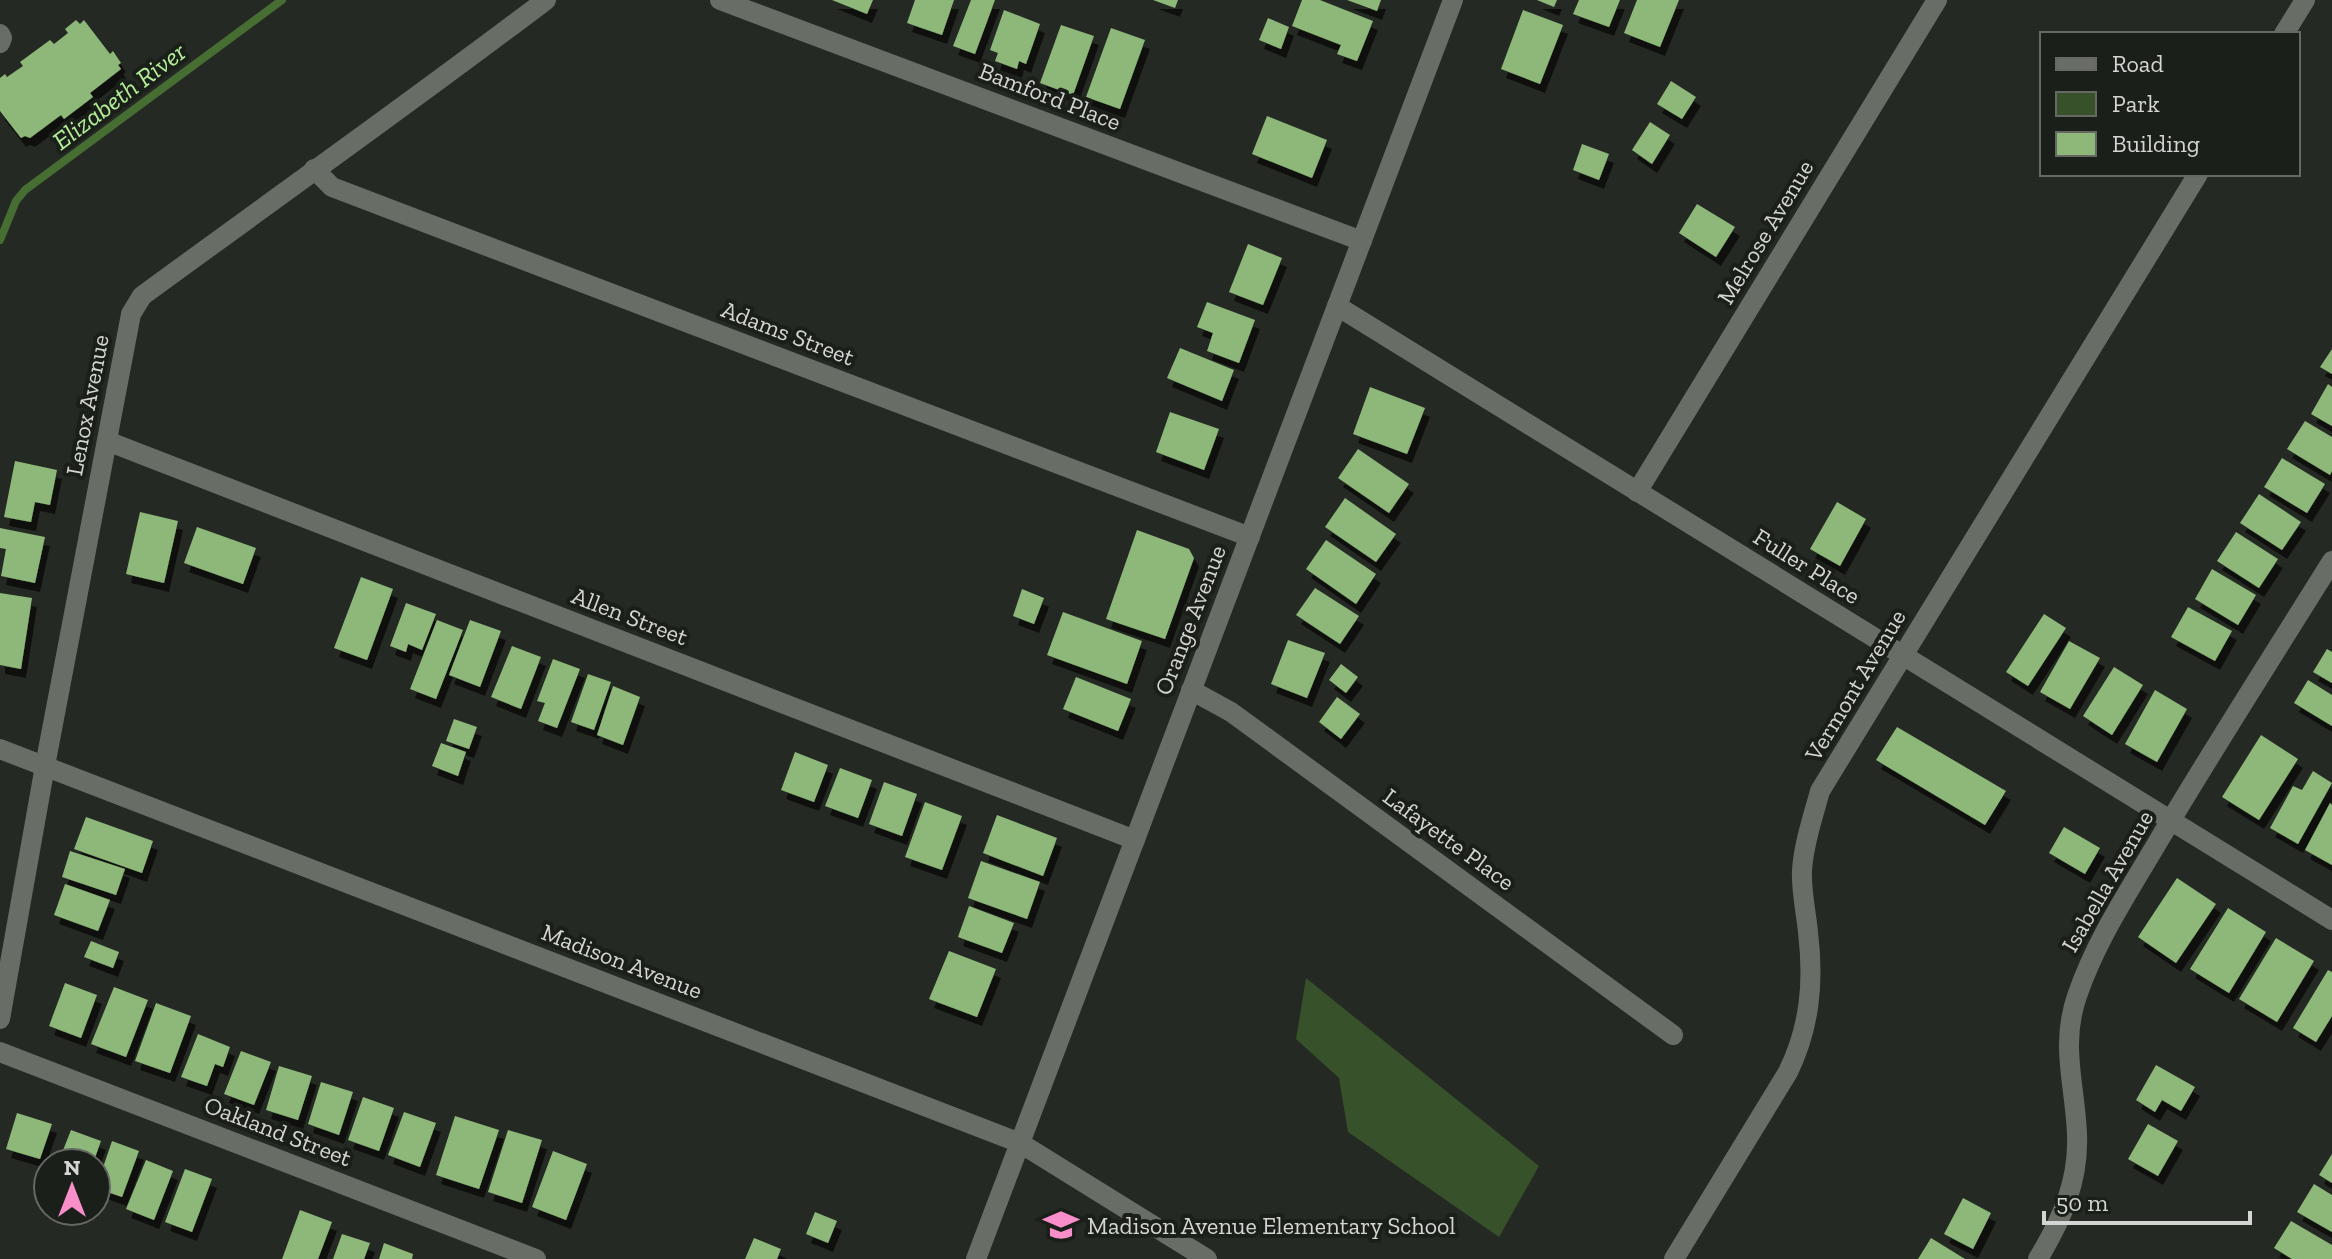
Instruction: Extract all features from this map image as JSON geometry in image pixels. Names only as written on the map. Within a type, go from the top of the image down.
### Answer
[{"type":"street","name":"Lenox Avenue","points":[[0,1019],[45,766],[135,304],[546,0]]},
{"type":"street","name":"Bamford Place","points":[[720,0],[1362,241]]},
{"type":"street","name":"Orange Avenue","points":[[976,1259],[1453,0]]},
{"type":"street","name":"Melrose Avenue","points":[[1637,492],[1937,0]]},
{"type":"street","points":[[2285,32],[2305,0]]},
{"type":"street","points":[[0,34],[0,43]]},
{"type":"street","name":"Adams Street","points":[[314,169],[332,187],[1250,537]]},
{"type":"street","name":"Vermont Avenue","points":[[1674,1259],[1799,1049],[1811,994],[1802,870],[1806,838],[1820,791],[2197,176]]},
{"type":"street","name":"Fuller Place","points":[[1337,306],[2332,920]]},
{"type":"street","name":"Allen Street","points":[[107,441],[1135,840]]},
{"type":"street","name":"Isabella Avenue","points":[[2038,1259],[2066,1208],[2073,1182],[2077,1133],[2068,1031],[2088,964],[2171,821],[2332,561]]},
{"type":"street","name":"Lafayette Place","points":[[1191,690],[1231,712],[1673,1035]]},
{"type":"street","name":"Madison Avenue","points":[[0,749],[1020,1143],[1207,1259]]},
{"type":"street","name":"Oakland Street","points":[[0,1052],[536,1259]]},
{"type":"green space","points":[[1306,978],[1539,1166],[1499,1237],[1348,1132],[1339,1078],[1296,1039]]},
{"type":"building","points":[[832,0],[873,0],[867,14]]},
{"type":"building","points":[[915,0],[954,0],[942,35],[907,23]]},
{"type":"building","points":[[971,0],[995,0],[975,54],[953,46]]},
{"type":"building","points":[[1153,0],[1178,0],[1175,8]]},
{"type":"building","points":[[1302,0],[1320,0],[1373,21],[1357,61],[1337,54],[1341,45],[1292,26]]},
{"type":"building","points":[[1347,0],[1381,0],[1377,11]]},
{"type":"building","points":[[1537,0],[1557,0],[1554,7]]},
{"type":"building","points":[[1579,0],[1620,0],[1609,27],[1573,14]]},
{"type":"building","points":[[1637,0],[1679,0],[1660,47],[1624,33]]},
{"type":"building","points":[[1004,10],[1040,24],[1026,64],[1019,61],[1017,69],[995,61],[998,53],[990,50]]},
{"type":"building","points":[[1523,10],[1563,25],[1540,84],[1501,69]]},
{"type":"building","points":[[1268,18],[1289,27],[1281,49],[1259,40]]},
{"type":"building","points":[[76,20],[80,24],[84,20],[110,54],[113,51],[121,63],[118,65],[121,69],[90,93],[93,97],[64,119],[61,115],[30,138],[21,138],[0,111],[0,78],[23,66],[20,62],[50,40],[54,44],[68,33],[65,29]]},
{"type":"building","points":[[1061,25],[1094,36],[1073,95],[1040,83]]},
{"type":"building","points":[[1111,28],[1145,40],[1120,109],[1086,97]]},
{"type":"building","points":[[1671,81],[1696,97],[1682,119],[1657,104]]},
{"type":"building","points":[[1267,116],[1327,140],[1312,178],[1252,154]]},
{"type":"building","points":[[1650,122],[1670,135],[1652,164],[1632,150]]},
{"type":"building","points":[[1582,144],[1609,154],[1599,180],[1573,170]]},
{"type":"building","points":[[1697,204],[1735,227],[1716,257],[1679,233]]},
{"type":"building","points":[[1248,244],[1282,258],[1263,305],[1229,292]]},
{"type":"building","points":[[1207,302],[1255,320],[1239,363],[1207,351],[1213,333],[1197,327]]},
{"type":"building","points":[[1180,348],[1234,370],[1222,401],[1167,378]]},
{"type":"building","points":[[2332,349],[2332,374],[2320,367]]},
{"type":"building","points":[[2328,384],[2332,387],[2332,426],[2311,414]]},
{"type":"building","points":[[1370,387],[1425,408],[1407,454],[1353,434]]},
{"type":"building","points":[[1170,412],[1219,429],[1204,470],[1156,452]]},
{"type":"building","points":[[2305,421],[2332,437],[2330,475],[2287,449]]},
{"type":"building","points":[[1358,449],[1409,484],[1389,513],[1338,478]]},
{"type":"building","points":[[2282,458],[2325,484],[2307,513],[2264,487]]},
{"type":"building","points":[[15,461],[57,470],[50,505],[35,502],[31,522],[4,517]]},
{"type":"building","points":[[2259,494],[2301,522],[2282,550],[2240,523]]},
{"type":"building","points":[[1345,498],[1396,534],[1376,562],[1325,527]]},
{"type":"building","points":[[1837,502],[1866,519],[1840,566],[1810,549]]},
{"type":"building","points":[[140,512],[178,521],[164,583],[126,574]]},
{"type":"building","points":[[197,527],[256,548],[243,584],[184,563]]},
{"type":"building","points":[[0,528],[45,537],[35,583],[1,576],[6,549],[0,548]]},
{"type":"building","points":[[1137,530],[1189,549],[1194,558],[1165,639],[1106,619]]},
{"type":"building","points":[[2236,532],[2278,559],[2259,588],[2217,561]]},
{"type":"building","points":[[1326,540],[1376,574],[1356,604],[1306,569]]},
{"type":"building","points":[[2212,569],[2256,595],[2238,625],[2195,599]]},
{"type":"building","points":[[361,577],[393,589],[367,660],[334,648]]},
{"type":"building","points":[[1315,588],[1359,616],[1340,644],[1296,615]]},
{"type":"building","points":[[1022,589],[1044,598],[1034,624],[1013,616]]},
{"type":"building","points":[[0,593],[32,598],[21,669],[0,665]]},
{"type":"building","points":[[406,603],[436,614],[422,650],[408,644],[406,652],[390,646]]},
{"type":"building","points":[[2188,607],[2232,631],[2215,661],[2171,637]]},
{"type":"building","points":[[1063,612],[1142,641],[1127,684],[1047,655]]},
{"type":"building","points":[[2044,614],[2066,628],[2028,686],[2006,672]]},
{"type":"building","points":[[437,620],[463,630],[436,699],[410,689]]},
{"type":"building","points":[[470,620],[501,631],[480,687],[449,675]]},
{"type":"building","points":[[1288,640],[1325,653],[1307,698],[1271,684]]},
{"type":"building","points":[[2069,641],[2100,658],[2070,709],[2040,692]]},
{"type":"building","points":[[512,646],[541,657],[521,709],[491,697]]},
{"type":"building","points":[[2327,649],[2332,652],[2332,683],[2313,672]]},
{"type":"building","points":[[553,659],[580,669],[557,728],[538,721],[545,703],[537,701]]},
{"type":"building","points":[[1341,664],[1358,677],[1346,693],[1329,680]]},
{"type":"building","points":[[2114,667],[2143,685],[2112,735],[2083,716]]},
{"type":"building","points":[[588,674],[611,682],[594,730],[571,722]]},
{"type":"building","points":[[1076,677],[1131,699],[1118,731],[1063,709]]},
{"type":"building","points":[[2308,680],[2332,695],[2332,726],[2294,703]]},
{"type":"building","points":[[613,686],[640,697],[623,745],[597,735]]},
{"type":"building","points":[[2155,690],[2187,709],[2157,762],[2125,744]]},
{"type":"building","points":[[1337,697],[1360,714],[1341,739],[1319,722]]},
{"type":"building","points":[[454,719],[477,727],[469,749],[446,741]]},
{"type":"building","points":[[1897,727],[2006,791],[1985,825],[1876,760]]},
{"type":"building","points":[[2261,735],[2298,759],[2259,820],[2222,797]]},
{"type":"building","points":[[441,743],[466,752],[458,776],[432,766]]},
{"type":"building","points":[[795,752],[828,765],[814,802],[781,790]]},
{"type":"building","points":[[840,768],[872,780],[858,818],[825,806]]},
{"type":"building","points":[[2313,771],[2332,783],[2298,844],[2270,828],[2293,786],[2302,790]]},
{"type":"building","points":[[884,782],[917,794],[902,836],[869,824]]},
{"type":"building","points":[[925,802],[962,816],[942,870],[905,857]]},
{"type":"building","points":[[2330,803],[2332,805],[2332,865],[2305,850]]},
{"type":"building","points":[[997,815],[1057,838],[1043,876],[983,853]]},
{"type":"building","points":[[86,817],[153,841],[142,873],[74,849]]},
{"type":"building","points":[[2064,827],[2100,848],[2085,874],[2049,853]]},
{"type":"building","points":[[70,851],[125,869],[116,895],[62,877]]},
{"type":"building","points":[[981,861],[1040,882],[1027,919],[968,898]]},
{"type":"building","points":[[2177,878],[2216,904],[2176,963],[2138,937]]},
{"type":"building","points":[[65,884],[110,900],[98,931],[54,915]]},
{"type":"building","points":[[969,906],[1014,923],[1002,953],[958,937]]},
{"type":"building","points":[[2228,908],[2266,932],[2229,993],[2190,969]]},
{"type":"building","points":[[2276,938],[2314,961],[2277,1022],[2239,999]]},
{"type":"building","points":[[91,941],[119,952],[113,968],[84,957]]},
{"type":"building","points":[[949,951],[996,969],[977,1017],[929,999]]},
{"type":"building","points":[[2328,970],[2332,972],[2332,1016],[2316,1042],[2293,1028]]},
{"type":"building","points":[[65,983],[97,995],[81,1038],[49,1026]]},
{"type":"building","points":[[114,987],[148,1000],[126,1057],[91,1044]]},
{"type":"building","points":[[156,1003],[191,1016],[170,1073],[135,1061]]},
{"type":"building","points":[[198,1034],[230,1047],[223,1067],[215,1064],[207,1086],[181,1077]]},
{"type":"building","points":[[241,1051],[271,1062],[254,1105],[224,1094]]},
{"type":"building","points":[[2156,1065],[2195,1087],[2181,1111],[2162,1100],[2155,1112],[2136,1100]]},
{"type":"building","points":[[279,1066],[312,1076],[298,1120],[266,1110]]},
{"type":"building","points":[[321,1082],[353,1092],[339,1135],[308,1124]]},
{"type":"building","points":[[363,1097],[394,1108],[379,1151],[348,1140]]},
{"type":"building","points":[[404,1112],[436,1123],[420,1167],[388,1155]]},
{"type":"building","points":[[17,1113],[52,1124],[44,1147],[32,1147],[32,1157],[6,1149]]},
{"type":"building","points":[[455,1116],[499,1130],[479,1189],[436,1175]]},
{"type":"building","points":[[2148,1124],[2178,1141],[2158,1176],[2128,1159]]},
{"type":"building","points":[[71,1130],[101,1141],[99,1147],[64,1147]]},
{"type":"building","points":[[508,1130],[542,1140],[522,1203],[488,1192]]},
{"type":"building","points":[[112,1141],[139,1151],[122,1197],[112,1194]]},
{"type":"building","points":[[553,1151],[587,1164],[566,1220],[532,1207]]},
{"type":"building","points":[[2332,1154],[2332,1183],[2319,1175]]},
{"type":"building","points":[[146,1160],[173,1171],[154,1220],[126,1209]]},
{"type":"building","points":[[185,1169],[212,1179],[192,1232],[165,1222]]},
{"type":"building","points":[[2314,1184],[2332,1195],[2332,1232],[2297,1212]]},
{"type":"building","points":[[1963,1198],[1991,1213],[1973,1249],[1944,1234]]},
{"type":"building","points":[[300,1210],[332,1222],[318,1259],[282,1259]]},
{"type":"building","points":[[815,1212],[837,1221],[828,1243],[806,1234]]},
{"type":"building","points":[[2291,1221],[2332,1245],[2332,1259],[2292,1259],[2274,1248]]},
{"type":"building","points":[[342,1234],[370,1243],[364,1259],[333,1259]]},
{"type":"building","points":[[754,1238],[781,1249],[777,1259],[745,1259]]},
{"type":"building","points":[[1931,1238],[1965,1259],[1918,1259]]},
{"type":"building","points":[[384,1243],[413,1254],[412,1259],[379,1259]]},
{"type":"waterway","name":"Elizabeth River","points":[[0,240],[16,201],[25,190],[282,0]]},
{"type":"place","name":"Madison Avenue Elementary School","points":[[1061,1225]]}]
